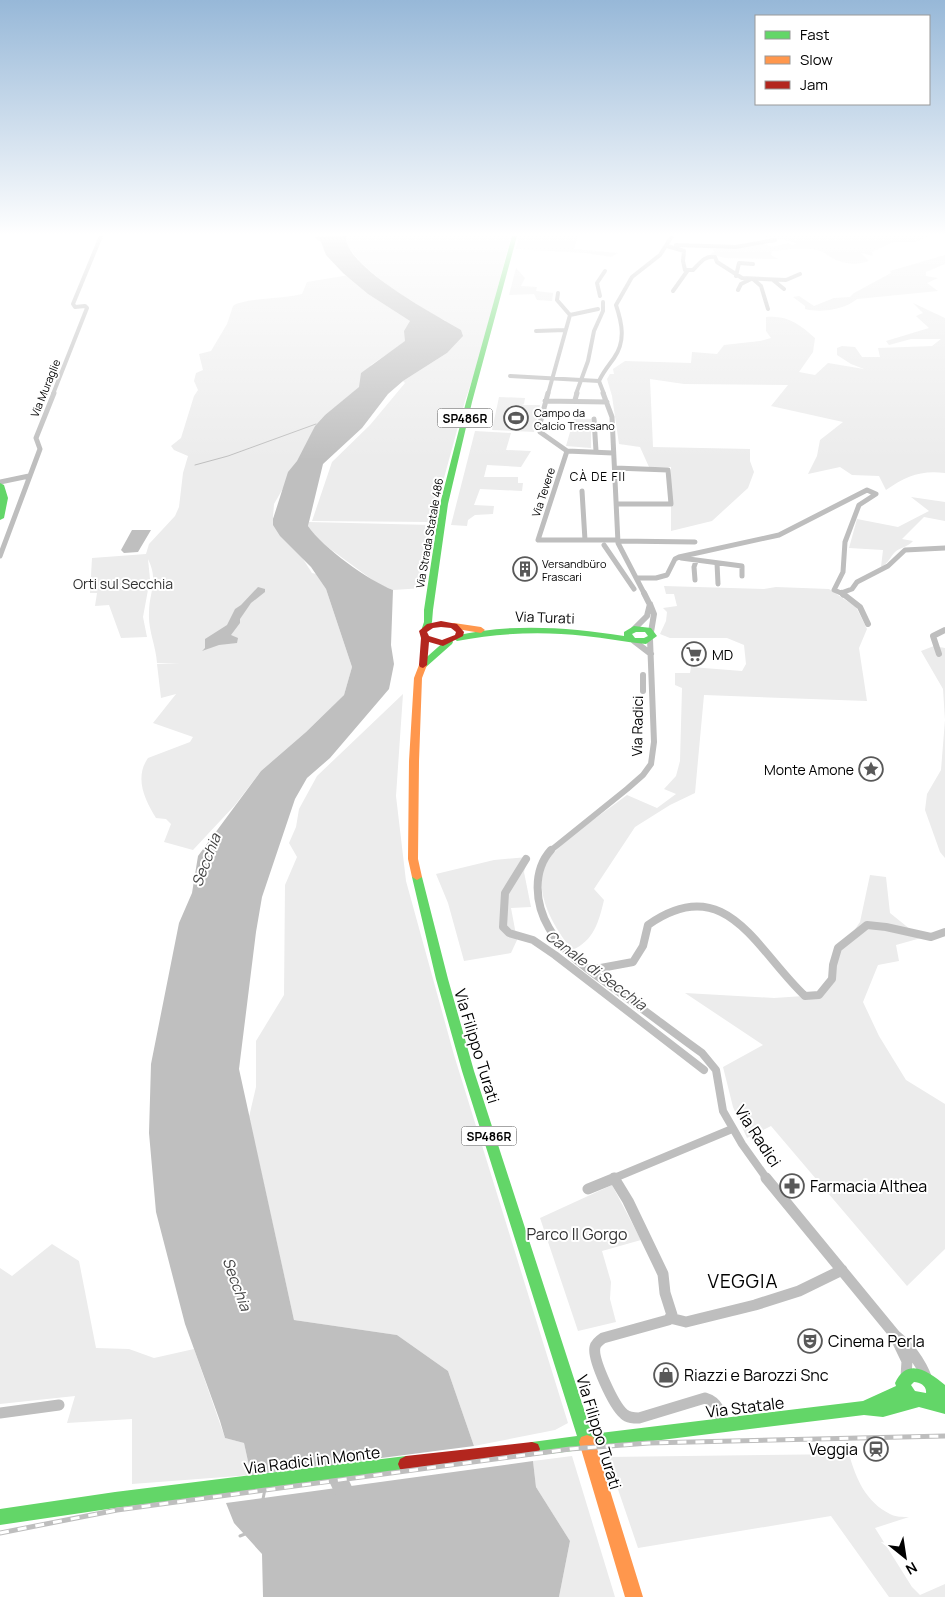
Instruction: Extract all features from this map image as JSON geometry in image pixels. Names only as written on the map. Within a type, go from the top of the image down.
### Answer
[{"type":"main road","name":"Via Strada Statale 486","points":[[430,602],[444,504],[494,311]]},
{"type":"main road","points":[[0,484],[5,503],[0,518]]},
{"type":"main road","points":[[423,665],[460,632],[437,616],[430,602]]},
{"type":"main road","name":"SP486R","points":[[423,665],[425,633],[429,623],[426,610],[430,602]]},
{"type":"main road","points":[[435,624],[487,631],[453,640],[433,642],[425,633],[435,624]]},
{"type":"main road","name":"Via Turati","points":[[487,631],[523,628],[632,635],[643,642],[651,636]]},
{"type":"main road","name":"Via Filippo Turati","points":[[423,665],[418,678],[414,761],[413,858],[442,979],[468,1071],[593,1462],[634,1597]]},
{"type":"main road","points":[[929,1381],[934,1392],[933,1396],[921,1402],[909,1397],[904,1390],[903,1383],[906,1377],[914,1374],[929,1381],[945,1394]]},
{"type":"main road","name":"Via Statale","points":[[864,1408],[868,1404],[892,1397],[904,1390]]},
{"type":"main road","name":"Via Statale","points":[[628,1437],[864,1408],[870,1410],[921,1402],[945,1407]]},
{"type":"main road","name":"Via Radici in Monte","points":[[0,1517],[115,1500],[628,1437]]},
{"type":"street","name":"Via Muraglie","points":[[0,556],[40,449],[36,438],[86,311]]},
{"type":"street","points":[[566,311],[570,315]]},
{"type":"street","points":[[570,315],[588,311]]},
{"type":"street","points":[[618,311],[623,326],[622,340],[616,354],[605,368],[599,381],[612,417],[618,540]]},
{"type":"street","points":[[570,315],[545,401],[540,432],[567,450],[613,453]]},
{"type":"street","points":[[536,331],[565,330]]},
{"type":"street","points":[[510,376],[599,381]]},
{"type":"street","points":[[545,401],[607,402]]},
{"type":"street","name":"Via Tevere","points":[[567,450],[538,540],[585,540]]},
{"type":"street","points":[[615,468],[668,470],[672,504],[617,504]]},
{"type":"street","points":[[0,484],[29,476]]},
{"type":"street","points":[[637,578],[656,578],[667,575],[675,559],[679,557],[779,535],[864,491],[870,490],[876,494],[859,505],[845,542],[843,572],[834,587],[834,590],[860,607],[868,624]]},
{"type":"street","points":[[582,491],[585,540],[695,542]]},
{"type":"street","name":"Via Radici","points":[[618,540],[653,608],[651,654],[654,742],[651,764],[643,775],[556,845],[544,858],[538,872],[538,892],[541,907],[549,928],[566,949],[590,970],[702,1053],[711,1062],[719,1080],[723,1111],[732,1129],[771,1184],[895,1335]]},
{"type":"street","points":[[841,593],[852,589],[858,582],[888,566],[905,550],[945,548]]},
{"type":"street","points":[[679,557],[696,561],[742,566],[742,576]]},
{"type":"street","points":[[694,580],[696,561]]},
{"type":"street","points":[[717,564],[718,584]]},
{"type":"street","points":[[649,603],[647,616],[632,635],[651,654]]},
{"type":"street","points":[[938,654],[933,636],[945,630]]},
{"type":"street","points":[[590,970],[634,962],[643,946],[648,926],[666,913],[690,906],[721,910],[744,928],[768,953],[786,978],[805,996],[819,995],[832,979],[833,965],[838,948],[867,925],[886,927],[931,937],[945,932]]},
{"type":"street","points":[[588,1189],[732,1129]]},
{"type":"street","points":[[614,1178],[628,1201],[663,1274],[665,1293],[672,1315],[670,1318]]},
{"type":"street","points":[[722,1425],[720,1410],[711,1400],[705,1398],[638,1418],[630,1418],[622,1413],[612,1398],[595,1354],[595,1346],[603,1338],[670,1318],[686,1322],[799,1291],[842,1270]]},
{"type":"street","points":[[895,1335],[907,1361],[906,1377]]},
{"type":"street","points":[[895,1335],[902,1340],[924,1369],[929,1381]]},
{"type":"street","points":[[0,1413],[59,1405]]},
{"type":"green space","name":"Orti sul Secchia","points":[[231,311],[394,311],[410,321],[405,342],[371,365],[360,387],[325,415],[315,426],[300,459],[274,504],[273,517],[277,525],[326,589],[352,667],[344,695],[306,732],[261,771],[235,805],[193,850],[164,842],[171,824],[166,819],[156,818],[145,796],[141,781],[148,758],[190,742],[193,737],[153,723],[176,694],[161,698],[157,664],[180,664],[157,663],[149,619],[153,580],[151,567],[148,559],[150,579],[143,617],[147,637],[121,638],[109,605],[95,606],[97,593],[90,593],[92,558],[146,554],[149,544],[175,516],[179,507],[183,473],[188,456],[174,450],[171,446],[181,438],[194,396],[198,390],[194,381],[196,373],[203,370],[199,354],[211,351],[227,324]]},
{"type":"green space","points":[[427,311],[492,311],[432,522],[312,521],[332,462],[370,425],[405,383],[403,381],[447,353],[446,321]]},
{"type":"green space","points":[[921,311],[929,311],[945,318],[945,473],[928,472],[914,475],[886,490],[879,476],[852,475],[840,467],[808,474],[817,456],[820,440],[843,422],[771,406],[788,385],[684,384],[650,379],[653,447],[750,449],[750,461],[754,472],[748,488],[712,521],[671,531],[671,467],[649,467],[640,447],[619,444],[612,396],[607,379],[610,374],[614,374],[613,369],[625,361],[691,363],[692,352],[717,354],[724,345],[771,338],[766,331],[766,317],[781,317],[793,322],[815,338],[813,352],[799,372],[815,375],[828,363],[864,369],[851,364],[837,355],[837,348],[842,346],[855,347],[862,357],[880,357],[878,348],[932,346],[941,339],[911,339],[889,345],[886,341],[929,328],[916,316],[923,313]]},
{"type":"green space","name":"Campo da Calcio Tressano","points":[[499,397],[525,398],[522,405],[540,405],[534,432],[492,430]]},
{"type":"green space","points":[[574,418],[591,419],[591,448],[566,446]]},
{"type":"green space","points":[[475,431],[511,433],[506,450],[531,451],[521,467],[487,465],[484,477],[518,477],[518,483],[523,483],[522,491],[480,489],[474,505],[494,506],[493,514],[475,515],[468,520],[467,526],[451,525]]},
{"type":"green space","points":[[911,497],[945,502],[945,521],[924,517],[902,539],[913,541],[895,552],[881,567],[883,550],[849,548],[857,519],[898,527],[929,511]]},
{"type":"green space","points":[[309,522],[432,525],[423,588],[393,590],[378,584],[318,540],[308,526]]},
{"type":"green space","points":[[664,586],[829,589],[856,607],[867,629],[859,648],[867,701],[704,695],[695,793],[670,805],[635,827],[594,889],[604,900],[594,929],[586,941],[572,950],[558,930],[546,907],[542,882],[544,870],[549,859],[574,834],[627,795],[657,808],[676,794],[664,789],[676,776],[680,761],[682,688],[675,685],[675,673],[690,673],[691,667],[742,671],[746,664],[744,645],[727,638],[670,638],[660,634],[666,621],[667,612],[663,608],[677,606],[674,594],[666,594]]},
{"type":"green space","points":[[934,646],[945,648],[945,720],[943,689],[921,651]]},
{"type":"green space","points":[[403,694],[396,796],[406,881],[454,1055],[568,1423],[555,1430],[474,1446],[448,1371],[397,1335],[294,1320],[249,1117],[256,1087],[256,1041],[284,995],[285,885],[297,857],[289,843],[296,827],[299,809],[317,776]]},
{"type":"green space","points":[[945,720],[945,858],[940,852],[925,810],[927,794],[941,770]]},
{"type":"green space","points":[[528,857],[524,872],[531,907],[511,908],[517,940],[511,953],[464,961],[448,903],[436,874],[494,860]]},
{"type":"green space","points":[[870,875],[886,877],[890,913],[921,938],[896,945],[899,961],[878,965],[863,1002],[879,1036],[906,1080],[945,1104],[945,1249],[907,1286],[771,1126],[747,1138],[733,1107],[723,1067],[763,1045],[685,993],[774,998],[819,995],[832,979],[838,948],[849,938],[860,922]]},
{"type":"green space","name":"Parco Il Gorgo","points":[[612,1185],[641,1240],[602,1251],[611,1282],[610,1299],[616,1322],[578,1331],[540,1218]]},
{"type":"green space","points":[[52,1244],[79,1261],[96,1348],[129,1349],[154,1358],[194,1349],[225,1438],[244,1443],[251,1475],[132,1484],[132,1419],[67,1423],[75,1396],[0,1404],[0,1268],[12,1276]]},
{"type":"green space","points":[[849,1454],[863,1489],[874,1503],[892,1515],[909,1517],[875,1528],[912,1587],[920,1595],[945,1584],[945,1597],[889,1597],[831,1516],[638,1548],[607,1457]]},
{"type":"green space","points":[[572,1456],[615,1597],[559,1597],[570,1541],[536,1487],[533,1461]]},
{"type":"water","points":[[394,311],[428,311],[461,330],[463,336],[447,353],[403,381],[388,394],[362,428],[323,464],[308,526],[335,553],[371,579],[393,590],[391,645],[394,664],[389,689],[330,758],[307,778],[295,799],[262,897],[239,1069],[294,1320],[397,1335],[448,1371],[474,1446],[251,1475],[244,1443],[225,1438],[185,1324],[156,1212],[149,1133],[151,1064],[179,923],[192,893],[198,856],[261,771],[306,732],[344,695],[352,667],[326,589],[311,567],[280,536],[273,525],[273,519],[288,472],[297,461],[315,426],[325,415],[359,387],[361,373],[405,341],[404,331],[410,321]]},
{"type":"water","points":[[132,530],[151,530],[138,552],[124,553],[121,550]]},
{"type":"water","points":[[258,587],[265,589],[265,592],[251,603],[231,635],[238,638],[237,643],[219,645],[202,651],[205,648],[205,639],[227,625],[235,609]]},
{"type":"water","points":[[533,1461],[536,1487],[570,1541],[559,1597],[263,1597],[262,1554],[234,1523],[226,1503]]},
{"type":"waterway","name":"Canale di Secchia","points":[[576,394],[588,361],[594,331],[603,311]]},
{"type":"waterway","name":"Canale di Secchia","points":[[575,400],[577,393]]},
{"type":"waterway","name":"Canale di Secchia","points":[[594,419],[596,451]]},
{"type":"waterway","points":[[195,465],[228,456],[316,424]]},
{"type":"waterway","name":"Canale di Secchia","points":[[604,545],[634,589]]},
{"type":"waterway","name":"Canale di Secchia","points":[[643,675],[643,691]]},
{"type":"waterway","name":"Canale di Secchia","points":[[526,859],[505,893],[503,927],[509,933],[533,940],[555,955],[704,1070]]},
{"type":"waterway","name":"Secchia","points":[[332,1466],[349,1502]]},
{"type":"waterway","points":[[263,1499],[265,1489]]},
{"type":"waterway","points":[[240,1536],[245,1534]]},
{"type":"railway","points":[[0,1533],[117,1510],[570,1449],[649,1443],[945,1436]]},
{"type":"traffic: fast","points":[[426,628],[444,504],[494,311]]},
{"type":"traffic: fast","points":[[0,485],[4,498],[0,518]]},
{"type":"traffic: fast","points":[[634,629],[648,630],[653,636],[646,641],[632,640],[627,634],[634,629]]},
{"type":"traffic: fast","points":[[457,638],[500,631],[543,630],[630,639]]},
{"type":"traffic: fast","points":[[423,665],[449,642]]},
{"type":"traffic: fast","points":[[417,877],[442,979],[468,1071],[587,1442]]},
{"type":"traffic: fast","points":[[910,1375],[923,1377],[929,1381],[934,1392],[930,1400],[915,1400],[909,1396],[903,1383],[910,1375]]},
{"type":"traffic: fast","points":[[931,1383],[945,1394]]},
{"type":"traffic: fast","points":[[532,1449],[864,1408],[904,1390]]},
{"type":"traffic: fast","points":[[864,1408],[883,1410],[916,1401]]},
{"type":"traffic: fast","points":[[926,1402],[945,1407]]},
{"type":"traffic: fast","points":[[0,1517],[115,1500],[406,1464]]},
{"type":"traffic: slow","points":[[454,626],[481,630]]},
{"type":"traffic: slow","points":[[417,877],[413,859],[414,761],[418,678],[423,665]]},
{"type":"traffic: slow","points":[[587,1442],[634,1597]]},
{"type":"traffic: jam","points":[[441,624],[454,626],[460,632],[459,636],[443,643],[425,638],[423,631],[430,626],[441,624]]},
{"type":"traffic: jam","points":[[423,665],[425,638]]},
{"type":"traffic: jam","points":[[406,1464],[532,1449]]},
{"type":"place","name":"Campo da Calcio Tressano","points":[[516,418]]},
{"type":"place","name":"Versandbüro Frascari","points":[[525,569]]},
{"type":"place","name":"MD","points":[[694,654]]},
{"type":"place","name":"Monte Amone","points":[[871,769]]},
{"type":"place","name":"Farmacia Althea","points":[[792,1186]]},
{"type":"place","name":"Cinema Perla","points":[[810,1341]]},
{"type":"place","name":"Riazzi e Barozzi Snc","points":[[666,1375]]},
{"type":"place","name":"Veggia","points":[[876,1449]]},
{"type":"district","name":"CÀ DE FII","points":[[598,476]]},
{"type":"district","name":"VEGGIA","points":[[743,1281]]}]
